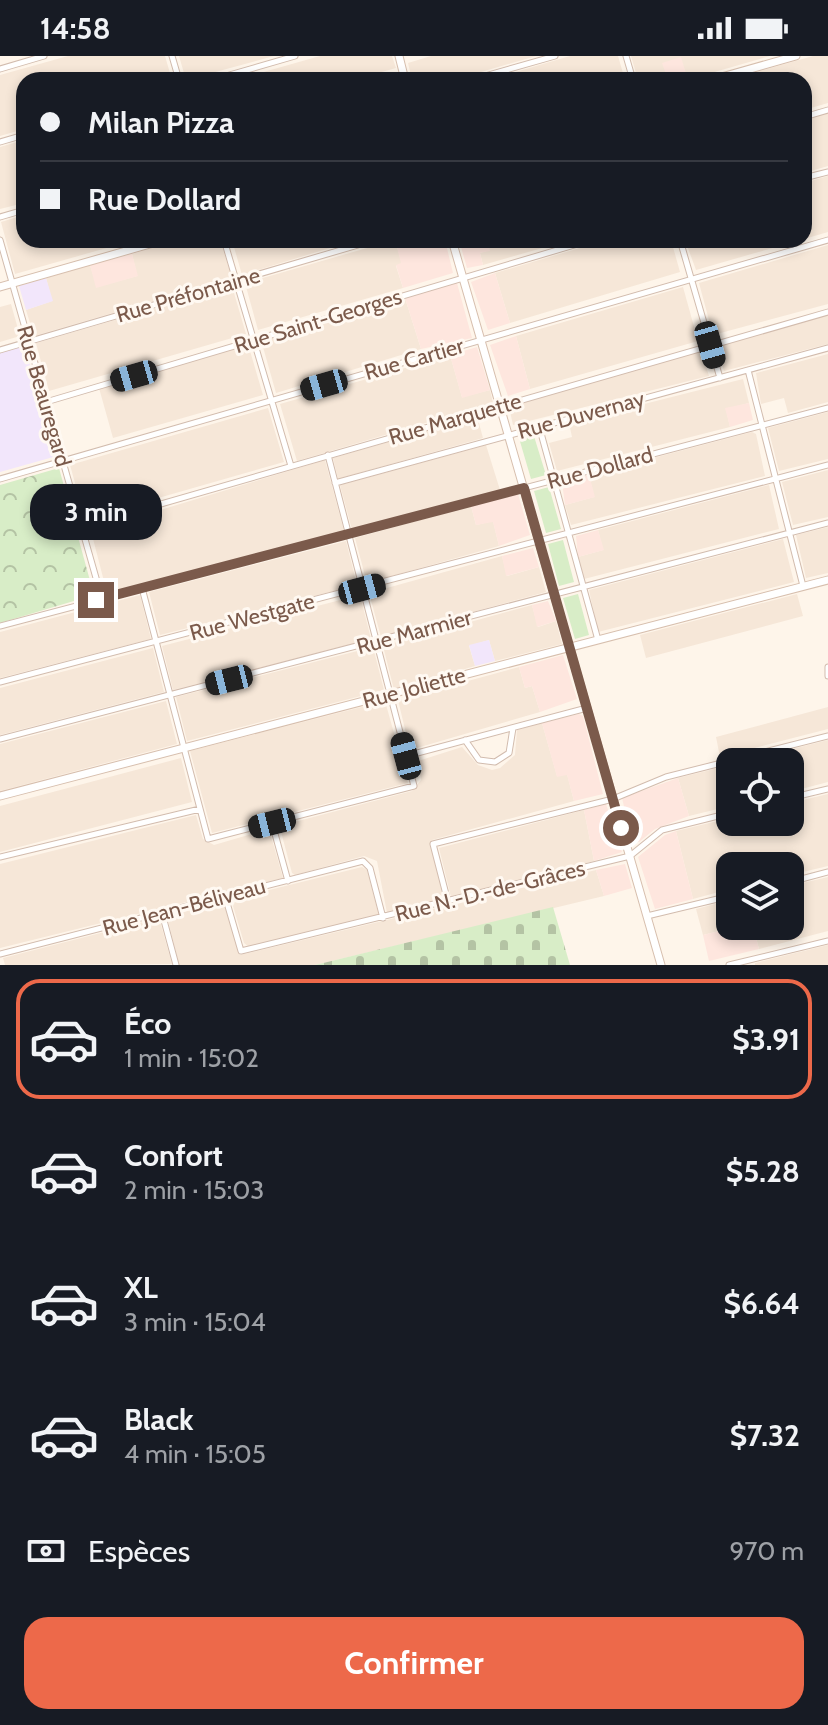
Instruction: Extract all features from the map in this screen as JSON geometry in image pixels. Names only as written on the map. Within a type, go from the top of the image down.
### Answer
[{"type":"street","points":[[0,69],[44,56]]},
{"type":"street","points":[[240,72],[295,56]]},
{"type":"street","points":[[499,72],[555,56]]},
{"type":"street","points":[[739,72],[796,56]]},
{"type":"street","name":"Rue Beauregard","points":[[0,240],[102,599]]},
{"type":"street","points":[[0,287],[136,248]]},
{"type":"street","points":[[226,248],[291,466]]},
{"type":"street","name":"Rue Préfontaine","points":[[0,350],[348,248]]},
{"type":"street","points":[[454,248],[661,965]]},
{"type":"street","name":"Rue Saint-Georges","points":[[46,402],[564,248]]},
{"type":"street","points":[[682,248],[720,378]]},
{"type":"street","name":"Rue Cartier","points":[[0,479],[800,248]]},
{"type":"street","name":"Rue Marquette","points":[[81,527],[828,312]]},
{"type":"street","name":"Rue Duvernay","points":[[335,483],[828,348]]},
{"type":"street","points":[[748,370],[803,586]]},
{"type":"street","name":"Rue Dollard","points":[[0,626],[828,408]]},
{"type":"street","points":[[539,426],[598,640]]},
{"type":"street","points":[[142,588],[208,839],[414,786],[328,455]]},
{"type":"street","name":"Rue Westgate","points":[[0,682],[828,465]]},
{"type":"street","name":"Rue Marmier","points":[[0,739],[828,523]]},
{"type":"street","name":"Rue Joliette","points":[[0,796],[828,580]]},
{"type":"street","points":[[827,667],[828,676]]},
{"type":"street","points":[[406,756],[587,708]]},
{"type":"street","points":[[465,740],[479,760],[495,762],[509,753],[513,728]]},
{"type":"street","points":[[448,902],[433,844],[613,799],[666,777],[828,736]]},
{"type":"street","points":[[804,795],[828,789]]},
{"type":"street","points":[[0,857],[200,809]]},
{"type":"street","name":"Rue N.-D.-de-Grâces","points":[[225,896],[241,951],[630,856],[662,830],[716,816]]},
{"type":"street","points":[[272,823],[288,881]]},
{"type":"street","name":"Rue Jean-Béliveau","points":[[0,954],[363,861],[368,864],[383,918]]},
{"type":"street","points":[[804,878],[828,872]]},
{"type":"street","points":[[647,916],[716,899]]},
{"type":"street","points":[[162,913],[176,965]]},
{"type":"street","points":[[729,965],[828,941]]},
{"type":"shaded area","points":[[68,56],[165,56],[170,72],[16,72],[16,131],[0,136],[0,75]]},
{"type":"shaded area","points":[[179,56],[274,56],[215,72],[184,72]]},
{"type":"shaded area","points":[[320,56],[392,56],[396,68],[382,72],[263,72]]},
{"type":"shaded area","points":[[431,56],[536,56],[481,72],[410,72],[408,63]]},
{"type":"shaded area","points":[[570,56],[618,56],[623,72],[516,72]]},
{"type":"shaded area","points":[[631,56],[770,56],[715,72],[636,72]]},
{"type":"shaded area","points":[[813,56],[828,56],[828,103],[812,108],[812,72],[757,72]]},
{"type":"shaded area","points":[[681,57],[686,72],[665,72],[662,63]]},
{"type":"shaded area","points":[[828,113],[828,166],[812,171],[812,118]]},
{"type":"shaded area","points":[[16,142],[16,205],[0,209],[0,147]]},
{"type":"shaded area","points":[[828,176],[828,232],[812,237],[812,181]]},
{"type":"shaded area","points":[[16,217],[16,248],[106,248],[15,274],[1,222]]},
{"type":"shaded area","points":[[828,245],[828,304],[713,335],[699,283]]},
{"type":"shaded area","points":[[152,248],[223,248],[232,278],[34,336],[26,310],[52,301],[46,278],[90,265],[97,287],[137,276],[132,254]]},
{"type":"shaded area","points":[[234,248],[330,248],[242,275]]},
{"type":"shaded area","points":[[367,248],[397,248],[402,264],[396,266],[403,288],[258,330],[245,283]]},
{"type":"shaded area","points":[[397,248],[447,248],[453,273],[403,288],[396,265],[401,263]]},
{"type":"shaded area","points":[[461,248],[489,248],[490,251],[480,253],[483,265],[467,268]]},
{"type":"shaded area","points":[[542,248],[483,265],[480,253]]},
{"type":"shaded area","points":[[580,248],[673,248],[680,272],[510,323],[495,273]]},
{"type":"shaded area","points":[[688,248],[772,248],[696,270]]},
{"type":"shaded area","points":[[132,254],[138,276],[96,288],[90,265]]},
{"type":"shaded area","points":[[495,273],[510,323],[488,330],[471,282]]},
{"type":"shaded area","points":[[46,278],[53,301],[26,310],[19,286]]},
{"type":"shaded area","points":[[457,283],[472,338],[421,349],[405,298]]},
{"type":"shaded area","points":[[232,286],[246,334],[49,391],[36,343]]},
{"type":"shaded area","points":[[683,287],[698,341],[530,389],[516,336]]},
{"type":"shaded area","points":[[405,298],[421,349],[276,393],[261,340]]},
{"type":"shaded area","points":[[11,304],[20,336],[0,342],[0,307]]},
{"type":"shaded area","points":[[828,314],[828,344],[724,371],[717,347]]},
{"type":"shaded area","points":[[516,336],[530,389],[508,396],[490,345]]},
{"type":"shaded area","points":[[248,344],[263,395],[113,438],[99,388]]},
{"type":"shaded area","points":[[24,345],[57,456],[0,472],[0,352]]},
{"type":"shaded area","points":[[477,347],[490,390],[462,398],[450,355]]},
{"type":"shaded area","points":[[701,351],[709,376],[513,425],[509,407]]},
{"type":"shaded area","points":[[828,354],[828,402],[788,413],[784,398],[761,404],[756,373]]},
{"type":"shaded area","points":[[450,355],[462,397],[490,390],[493,403],[297,461],[280,404]]},
{"type":"shaded area","points":[[743,379],[749,403],[726,409],[730,427],[557,471],[549,443],[572,437],[569,423]]},
{"type":"shaded area","points":[[749,403],[753,420],[730,427],[725,408]]},
{"type":"shaded area","points":[[268,408],[284,462],[85,519],[70,465]]},
{"type":"shaded area","points":[[828,412],[828,459],[779,471],[768,428]]},
{"type":"shaded area","points":[[477,416],[483,438],[338,479],[333,458]]},
{"type":"shaded area","points":[[752,432],[756,434],[765,476],[571,525],[565,505],[594,497],[589,475]]},
{"type":"shaded area","points":[[486,445],[500,490],[352,530],[340,485]]},
{"type":"shaded area","points":[[325,460],[344,531],[107,593],[91,531]]},
{"type":"shaded area","points":[[828,470],[828,517],[793,525],[782,482]]},
{"type":"shaded area","points":[[589,475],[595,497],[565,505],[562,482]]},
{"type":"shaded area","points":[[769,485],[779,529],[584,579],[578,557],[603,550],[598,530]]},
{"type":"shaded area","points":[[518,494],[530,535],[499,546],[493,522],[476,525],[471,506]]},
{"type":"shaded area","points":[[471,506],[476,525],[493,521],[499,546],[367,583],[355,538]]},
{"type":"shaded area","points":[[828,527],[828,573],[806,578],[796,535]]},
{"type":"shaded area","points":[[598,530],[604,550],[578,557],[576,536]]},
{"type":"shaded area","points":[[783,539],[794,582],[598,632],[589,590]]},
{"type":"shaded area","points":[[346,541],[357,585],[160,635],[149,592]]},
{"type":"shaded area","points":[[533,548],[539,567],[506,576],[502,556]]},
{"type":"shaded area","points":[[502,556],[507,576],[539,567],[546,592],[381,637],[369,593]]},
{"type":"shaded area","points":[[797,594],[803,616],[646,658],[640,635]]},
{"type":"shaded area","points":[[140,595],[151,639],[0,678],[0,632]]},
{"type":"shaded area","points":[[360,595],[371,639],[173,690],[162,646]]},
{"type":"shaded area","points":[[548,601],[556,621],[537,627],[532,605]]},
{"type":"shaded area","points":[[532,605],[538,627],[556,621],[562,644],[495,661],[489,640],[469,646],[475,666],[394,690],[383,646]]},
{"type":"shaded area","points":[[489,640],[495,661],[475,666],[469,645]]},
{"type":"shaded area","points":[[373,647],[384,690],[187,741],[176,697]]},
{"type":"shaded area","points":[[153,648],[164,692],[0,735],[0,688]]},
{"type":"shaded area","points":[[563,655],[577,699],[540,712],[532,686],[525,688],[519,667]]},
{"type":"shaded area","points":[[519,667],[525,688],[532,686],[540,712],[410,750],[398,700]]},
{"type":"shaded area","points":[[166,701],[177,744],[0,791],[0,744]]},
{"type":"shaded area","points":[[385,701],[408,783],[212,833],[190,751]]},
{"type":"shaded area","points":[[828,707],[828,729],[755,748],[718,748],[716,737]]},
{"type":"shaded area","points":[[579,714],[583,716],[603,794],[574,801],[567,775],[557,777],[542,723]]},
{"type":"shaded area","points":[[542,723],[557,776],[567,774],[574,801],[432,840],[443,899],[387,913],[377,861],[364,856],[295,875],[292,873],[280,828],[283,825],[412,791],[421,780],[418,761],[462,747],[478,765],[492,770],[500,768],[515,755],[517,730]]},
{"type":"shaded area","points":[[828,740],[828,782],[804,788],[804,748],[796,748]]},
{"type":"shaded area","points":[[181,758],[192,802],[0,852],[0,806]]},
{"type":"shaded area","points":[[716,768],[716,809],[689,816],[678,778]]},
{"type":"shaded area","points":[[678,778],[689,816],[655,829],[639,842],[632,840],[622,798]]},
{"type":"shaded area","points":[[828,794],[828,866],[804,872],[804,852],[716,852],[716,893],[693,899],[676,831],[716,821],[716,836],[804,836],[804,800]]},
{"type":"shaded area","points":[[606,804],[622,852],[594,861],[584,810]]},
{"type":"shaded area","points":[[584,810],[594,861],[451,897],[439,848]]},
{"type":"shaded area","points":[[196,815],[203,839],[214,845],[269,829],[283,878],[0,948],[0,864]]},
{"type":"shaded area","points":[[676,831],[693,899],[655,909],[638,857],[665,835]]},
{"type":"shaded area","points":[[625,864],[632,888],[604,896],[596,870]]},
{"type":"shaded area","points":[[362,867],[367,870],[379,916],[249,947],[244,943],[233,906],[237,898]]},
{"type":"shaded area","points":[[596,870],[604,896],[315,965],[179,965],[167,916],[224,902],[240,955]]},
{"type":"shaded area","points":[[828,877],[828,931],[804,937],[804,883]]},
{"type":"shaded area","points":[[716,904],[716,932],[703,935],[696,909]]},
{"type":"shaded area","points":[[159,918],[172,964],[5,965],[3,958]]},
{"type":"shaded area","points":[[716,932],[716,940],[757,940],[759,949],[709,961],[703,935]]},
{"type":"shaded area","points":[[757,940],[794,940],[759,949]]},
{"type":"shaded area","points":[[828,945],[828,965],[755,965],[755,963]]},
{"type":"green space","points":[[533,433],[546,475],[531,479],[519,438]]},
{"type":"green space","points":[[59,468],[94,595],[0,623],[0,485]]},
{"type":"green space","points":[[549,487],[561,529],[546,533],[534,491]]},
{"type":"green space","points":[[563,540],[574,582],[559,586],[548,544]]},
{"type":"green space","points":[[578,594],[589,635],[575,639],[563,598]]},
{"type":"green space","points":[[553,907],[570,965],[315,965]]},
{"type":"route","points":[[96,600],[524,488],[621,828]]}]
